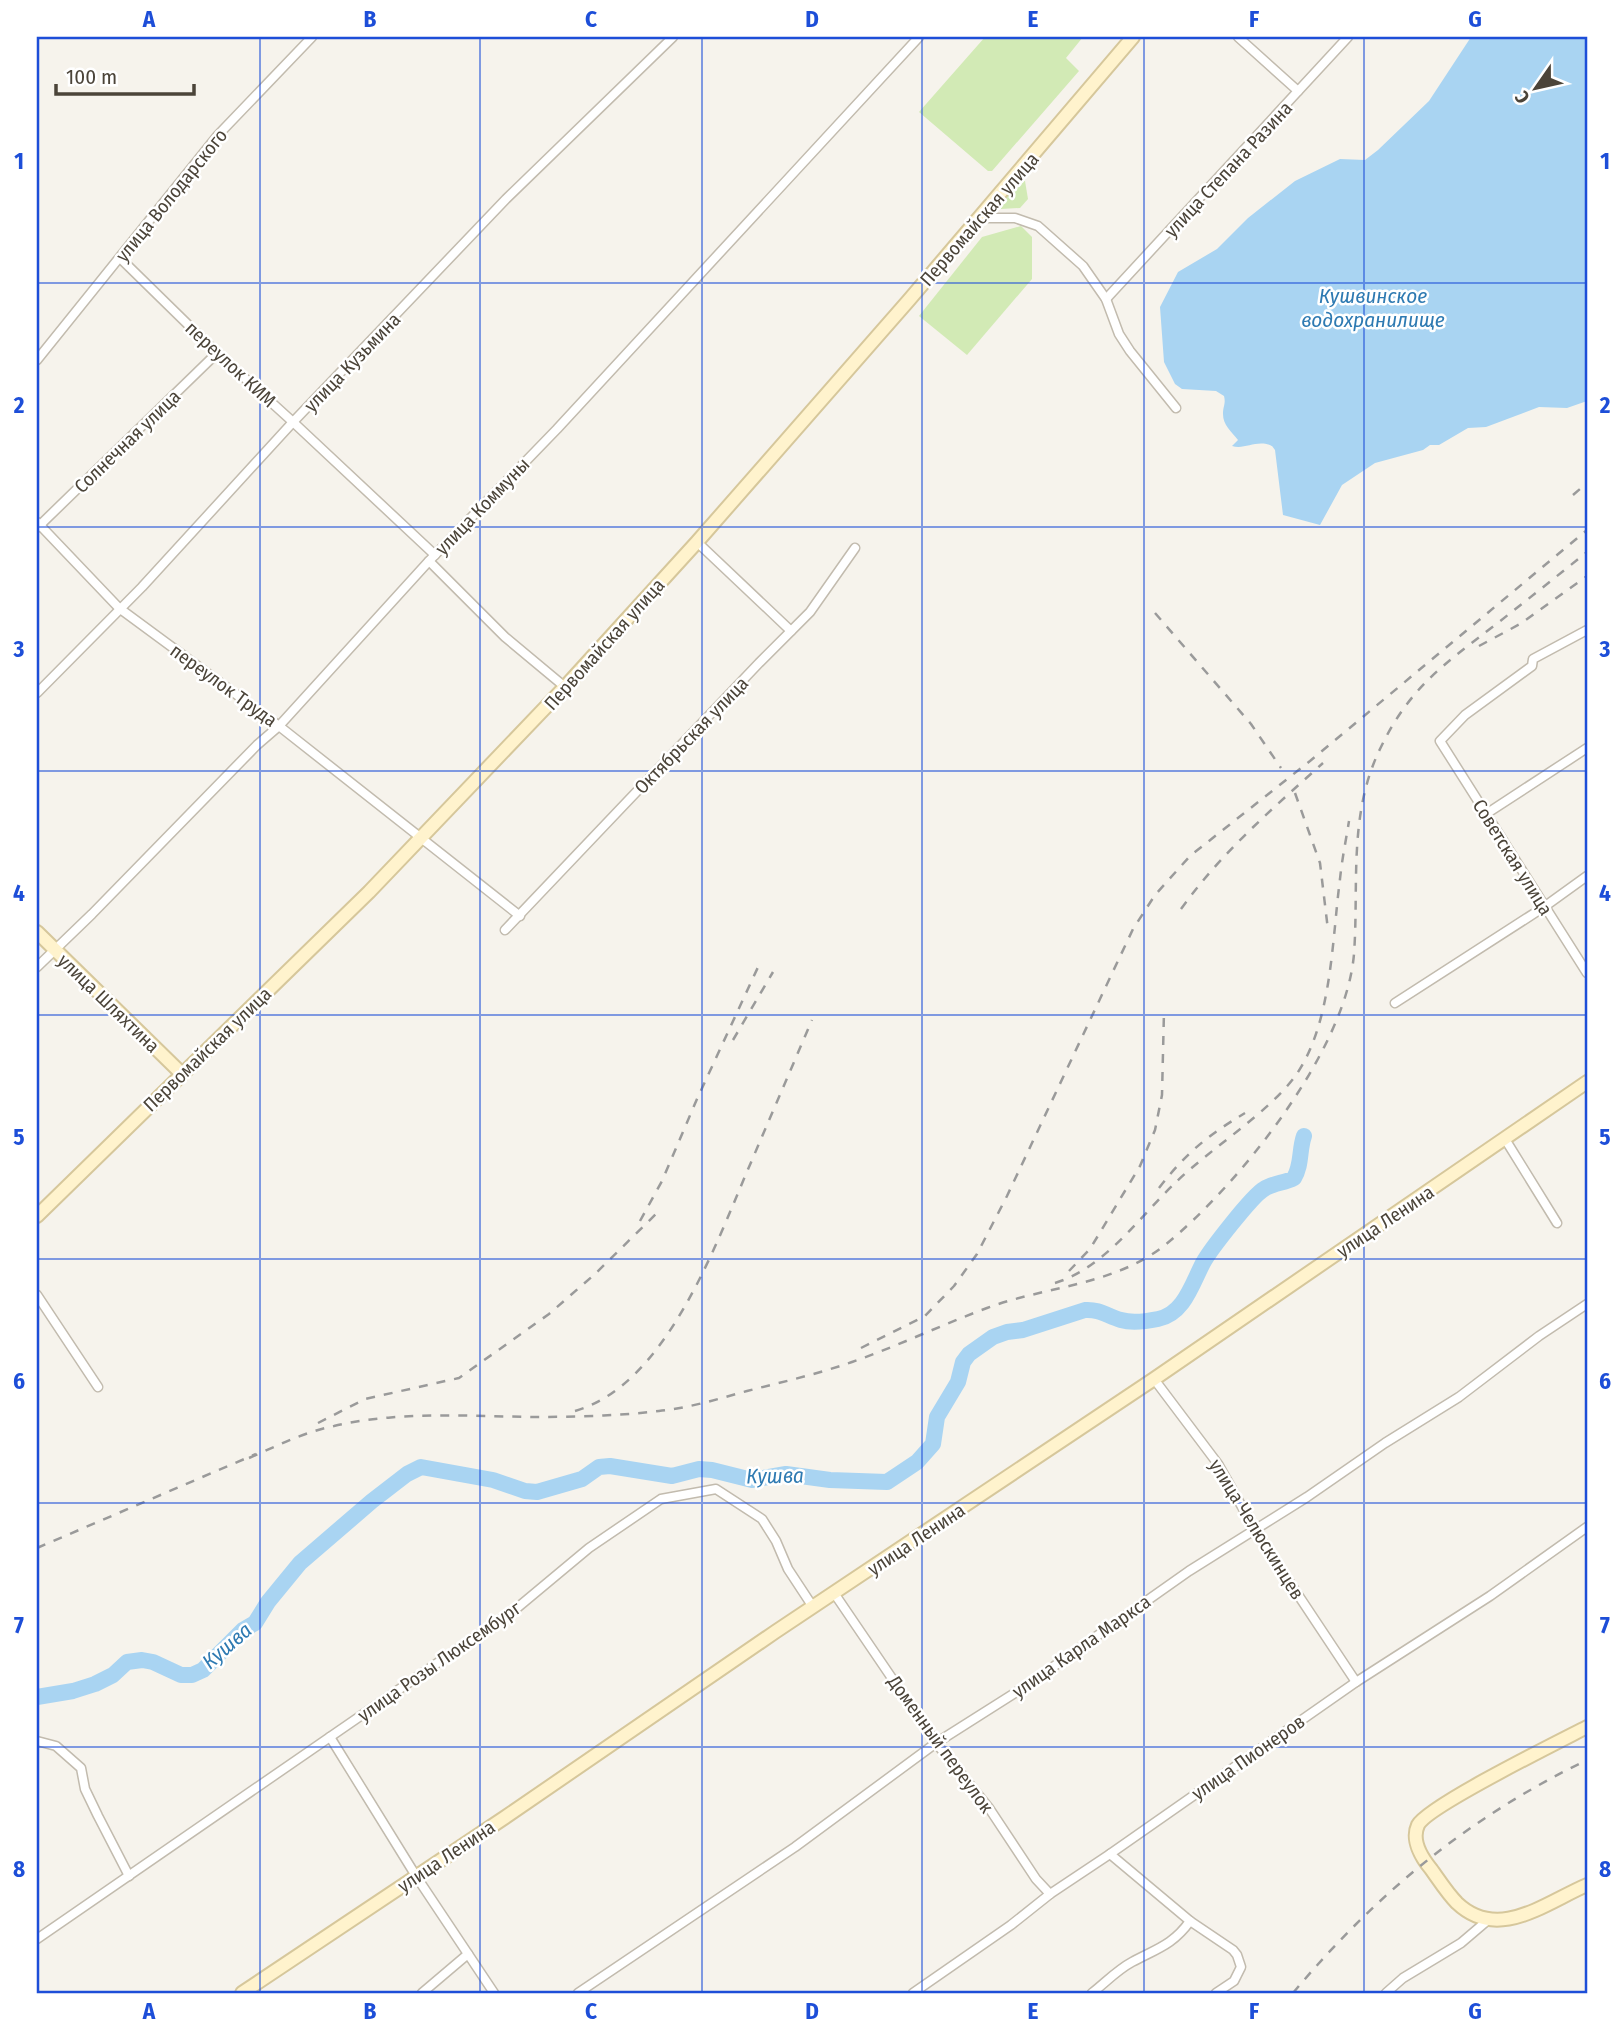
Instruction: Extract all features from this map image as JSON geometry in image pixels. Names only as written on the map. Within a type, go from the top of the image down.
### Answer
[{"type":"main road","name":"Первомайская улица","points":[[37,1216],[360,901],[565,687],[980,218],[1133,37]]},
{"type":"main road","name":"улица Шляхтина","points":[[37,932],[181,1073]]},
{"type":"main road","name":"улица Ленина","points":[[242,1993],[1154,1379],[1587,1082]]},
{"type":"main road","points":[[1587,1727],[1478,1784],[1426,1816],[1418,1825],[1416,1836],[1418,1849],[1447,1891],[1474,1916],[1501,1922],[1515,1919],[1587,1885]]},
{"type":"street","name":"улица Володарского","points":[[37,360],[218,135],[312,37]]},
{"type":"street","name":"улица Кузьмина","points":[[37,693],[142,587],[293,422],[506,199],[673,37]]},
{"type":"street","name":"улица Коммуны","points":[[37,967],[279,726],[432,558],[575,409],[919,37]]},
{"type":"street","points":[[1238,37],[1298,91]]},
{"type":"street","name":"улица Степана Разина","points":[[1106,299],[1348,37]]},
{"type":"street","points":[[980,218],[1015,218],[1038,226],[1083,266],[1106,299],[1119,334],[1176,408]]},
{"type":"street","name":"переулок КИМ","points":[[120,258],[432,558],[505,637],[565,687]]},
{"type":"street","name":"Солнечная улица","points":[[38,526],[217,353]]},
{"type":"street","name":"переулок Труда","points":[[38,526],[119,608],[279,726],[520,915]]},
{"type":"street","points":[[696,542],[791,631]]},
{"type":"street","name":"Октябрьская улица","points":[[505,930],[810,612],[855,548]]},
{"type":"street","name":"Советская улица","points":[[1587,630],[1534,659],[1532,666],[1465,715],[1440,741],[1587,973]]},
{"type":"street","points":[[1486,814],[1587,748]]},
{"type":"street","points":[[1395,1003],[1544,907],[1587,876]]},
{"type":"street","points":[[1505,1139],[1556,1223]]},
{"type":"street","points":[[37,1295],[98,1387]]},
{"type":"street","name":"улица Карла Маркса","points":[[578,1993],[795,1847],[936,1743],[1026,1685],[1189,1571],[1459,1397],[1539,1336],[1587,1304]]},
{"type":"street","name":"улица Челюскинцев","points":[[1154,1379],[1218,1464],[1255,1530],[1356,1682]]},
{"type":"street","name":"улица Розы Люксембург","points":[[37,1939],[517,1608],[589,1548],[661,1499],[716,1489],[762,1519],[776,1541],[788,1569],[813,1607]]},
{"type":"street","name":"улица Пионеров","points":[[913,1993],[1011,1925],[1050,1894],[1356,1682],[1490,1596],[1587,1527]]},
{"type":"street","name":"Доменный переулок","points":[[834,1593],[936,1743],[989,1808],[1036,1879],[1050,1894]]},
{"type":"street","points":[[330,1737],[416,1876],[494,1993]]},
{"type":"street","points":[[37,1741],[56,1746],[81,1768],[85,1789],[93,1807],[129,1876]]},
{"type":"street","points":[[1110,1854],[1190,1921],[1237,1955],[1241,1967],[1234,1981],[1216,1993]]},
{"type":"street","points":[[1386,1993],[1403,1978],[1461,1943],[1488,1920]]},
{"type":"street","points":[[1092,1993],[1130,1963],[1168,1944],[1180,1935],[1190,1921]]},
{"type":"street","points":[[422,1993],[468,1954]]},
{"type":"green space","points":[[985,37],[1083,37],[1066,58],[1079,71],[992,171],[988,171],[919,112]]},
{"type":"green space","points":[[1021,178],[1025,181],[1028,199],[1020,208],[1001,209],[998,205]]},
{"type":"green space","points":[[1021,226],[1032,237],[1032,279],[967,355],[919,316],[982,237]]},
{"type":"water","name":"Кушвинское водохранилище","points":[[1471,37],[1587,37],[1587,401],[1567,408],[1539,407],[1486,427],[1468,428],[1439,445],[1430,445],[1423,450],[1375,463],[1342,485],[1320,525],[1283,515],[1275,450],[1272,446],[1232,446],[1238,440],[1224,421],[1224,396],[1216,391],[1182,389],[1175,384],[1164,362],[1160,307],[1178,272],[1217,249],[1248,218],[1295,181],[1340,159],[1365,160],[1378,150],[1429,101]]},
{"type":"waterway","name":"Кушва","points":[[37,1697],[95,1684],[113,1675],[127,1662],[153,1662],[181,1675],[192,1675],[203,1670],[243,1630],[255,1623],[268,1602],[300,1563],[372,1501],[407,1474],[421,1467],[493,1480],[525,1491],[537,1492],[582,1479],[599,1467],[610,1466],[672,1476],[699,1469],[752,1480],[786,1474],[830,1480],[887,1482],[917,1462],[933,1444],[937,1417],[958,1382],[963,1362],[969,1354],[993,1337],[1085,1310],[1134,1322],[1158,1319],[1174,1311],[1186,1297],[1207,1256],[1250,1202],[1268,1187],[1294,1178],[1304,1136]]},
{"type":"railway","points":[[1573,495],[1587,483]]},
{"type":"railway","points":[[861,1348],[925,1316],[954,1286],[977,1254],[1133,929],[1155,895],[1190,856],[1310,761],[1587,530]]},
{"type":"railway","points":[[249,1458],[323,1429],[383,1418],[596,1416],[659,1411],[692,1405],[852,1362],[987,1308],[1079,1284],[1145,1259],[1194,1220],[1255,1153],[1310,1073],[1331,1032],[1347,992],[1354,954],[1357,850],[1363,799],[1370,774],[1391,728],[1415,694],[1443,666],[1587,552]]},
{"type":"railway","points":[[1479,646],[1520,624],[1587,576]]},
{"type":"railway","points":[[1155,613],[1251,724],[1281,768]]},
{"type":"railway","points":[[1181,909],[1230,850],[1323,763]]},
{"type":"railway","points":[[1295,793],[1320,863],[1328,930]]},
{"type":"railway","points":[[1055,1283],[1073,1276],[1105,1254],[1173,1185],[1270,1104],[1296,1075],[1308,1054],[1324,1006],[1349,821]]},
{"type":"railway","points":[[640,1221],[662,1181],[759,965]]},
{"type":"railway","points":[[733,1040],[773,972]]},
{"type":"railway","points":[[1069,1271],[1090,1249],[1140,1166],[1155,1130],[1162,1095],[1164,1011]]},
{"type":"railway","points":[[575,1411],[607,1396],[636,1373],[661,1343],[683,1309],[720,1235],[812,1020]]},
{"type":"railway","points":[[1159,1188],[1198,1146],[1245,1113]]},
{"type":"railway","points":[[318,1423],[365,1399],[459,1378],[549,1314],[595,1274],[658,1212]]},
{"type":"railway","points":[[37,1548],[256,1454]]},
{"type":"railway","points":[[1293,1993],[1358,1922],[1427,1860],[1503,1806],[1587,1760]]}]
